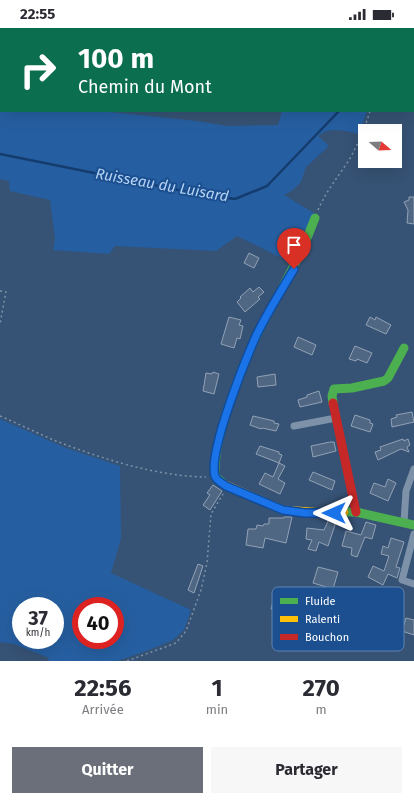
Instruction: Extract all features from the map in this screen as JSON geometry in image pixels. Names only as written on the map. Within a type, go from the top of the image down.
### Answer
[{"type":"street","points":[[316,218],[294,269],[260,328],[244,365],[218,442],[214,461],[215,477],[226,486],[288,511],[324,513],[356,512],[414,525]]},
{"type":"street","points":[[356,512],[332,396],[334,388],[352,388],[384,381],[388,378],[404,348]]},
{"type":"street","points":[[294,426],[336,418]]},
{"type":"street","points":[[404,522],[406,491],[414,469]]},
{"type":"street","points":[[414,534],[402,580],[414,584]]},
{"type":"path","points":[[316,218],[322,200],[348,160],[364,129],[370,112]]},
{"type":"path","points":[[0,291],[6,292],[0,324]]},
{"type":"path","points":[[0,416],[55,440],[164,474],[189,477],[215,477]]},
{"type":"path","points":[[126,661],[176,643],[186,631],[201,590],[207,563],[211,514],[226,486]]},
{"type":"shaded area","points":[[0,112],[109,112],[197,121],[227,126],[278,125],[282,112],[367,112],[362,124],[358,124],[358,134],[332,130],[318,136],[329,146],[306,167],[301,182],[293,190],[284,195],[314,213],[294,264],[237,236],[216,251],[115,246],[109,254],[53,250],[55,238],[50,200],[10,191],[9,181],[0,179]]},
{"type":"shaded area","points":[[0,419],[66,448],[120,466],[121,538],[111,573],[191,610],[184,630],[173,640],[149,650],[117,661],[48,661],[49,658],[26,649],[64,649],[64,597],[12,597],[12,644],[0,642]]},
{"type":"building","points":[[409,197],[414,197],[414,224],[407,223],[408,210],[404,202],[409,200]]},
{"type":"building","points":[[249,253],[259,258],[254,268],[244,263]]},
{"type":"building","points":[[259,287],[264,292],[258,297],[260,299],[245,312],[237,302],[241,298],[240,297],[250,288],[253,292]]},
{"type":"building","points":[[229,317],[241,320],[239,325],[243,326],[240,339],[237,338],[234,348],[221,344]]},
{"type":"building","points":[[370,317],[375,320],[376,317],[391,325],[386,334],[366,325]]},
{"type":"building","points":[[298,337],[316,345],[312,355],[294,347]]},
{"type":"building","points":[[355,346],[372,353],[367,363],[357,359],[356,361],[349,359]]},
{"type":"building","points":[[213,372],[219,374],[214,394],[203,391],[206,373],[212,374]]},
{"type":"building","points":[[275,374],[276,385],[258,387],[257,377]]},
{"type":"building","points":[[319,391],[322,402],[300,407],[298,400]]},
{"type":"building","points":[[412,412],[414,422],[392,427],[391,419],[397,417],[396,415]]},
{"type":"building","points":[[355,415],[370,420],[370,423],[373,424],[370,432],[351,426]]},
{"type":"building","points":[[253,416],[274,421],[274,423],[279,424],[276,431],[261,429],[250,425]]},
{"type":"building","points":[[403,439],[404,441],[408,439],[410,445],[407,447],[409,452],[401,449],[378,460],[375,452],[381,450],[380,447]]},
{"type":"building","points":[[334,442],[336,451],[313,457],[311,446]]},
{"type":"building","points":[[260,446],[279,452],[279,454],[282,455],[279,463],[256,454]]},
{"type":"building","points":[[279,463],[285,466],[278,479],[285,483],[280,494],[259,484],[265,473],[273,477]]},
{"type":"building","points":[[313,472],[335,481],[332,490],[309,480]]},
{"type":"building","points":[[388,479],[396,483],[388,501],[370,493],[374,483],[385,487]]},
{"type":"building","points":[[213,485],[222,491],[210,510],[203,505],[210,495],[207,493]]},
{"type":"building","points":[[292,517],[286,543],[265,538],[263,548],[246,545],[248,529],[256,529],[257,525],[263,526],[264,524],[269,524],[269,518]]},
{"type":"building","points":[[329,519],[337,519],[328,546],[319,542],[316,551],[308,549],[312,540],[306,539],[307,528],[324,530]]},
{"type":"building","points":[[366,522],[376,525],[372,539],[365,537],[357,557],[351,555],[352,548],[342,546],[346,531],[361,535]]},
{"type":"building","points":[[391,538],[404,542],[396,567],[400,568],[397,578],[388,574],[383,585],[368,577],[373,566],[384,571],[389,556],[381,554],[383,546],[388,548]]},
{"type":"building","points":[[198,564],[203,566],[194,593],[188,590]]},
{"type":"building","points":[[318,567],[338,572],[334,587],[326,587],[313,583]]},
{"type":"building","points":[[406,618],[414,620],[414,635],[404,632]]},
{"type":"waterway","name":"Ruisseau du Luisard","points":[[0,154],[193,193],[235,199],[267,186],[338,112]]},
{"type":"traffic: fast","points":[[225,485],[215,476],[215,460],[226,414],[251,348],[297,260],[315,218]]},
{"type":"traffic: fast","points":[[333,403],[332,396],[334,389],[352,388],[384,381],[388,378],[404,348]]},
{"type":"traffic: fast","points":[[344,512],[356,512],[414,525]]},
{"type":"traffic: slow","points":[[225,485],[283,510],[324,513],[344,512]]},
{"type":"traffic: jam","points":[[333,403],[356,512]]},
{"type":"route","points":[[294,269],[256,335],[244,365],[218,442],[214,461],[215,477],[226,486],[283,510],[305,513],[334,513]]}]
